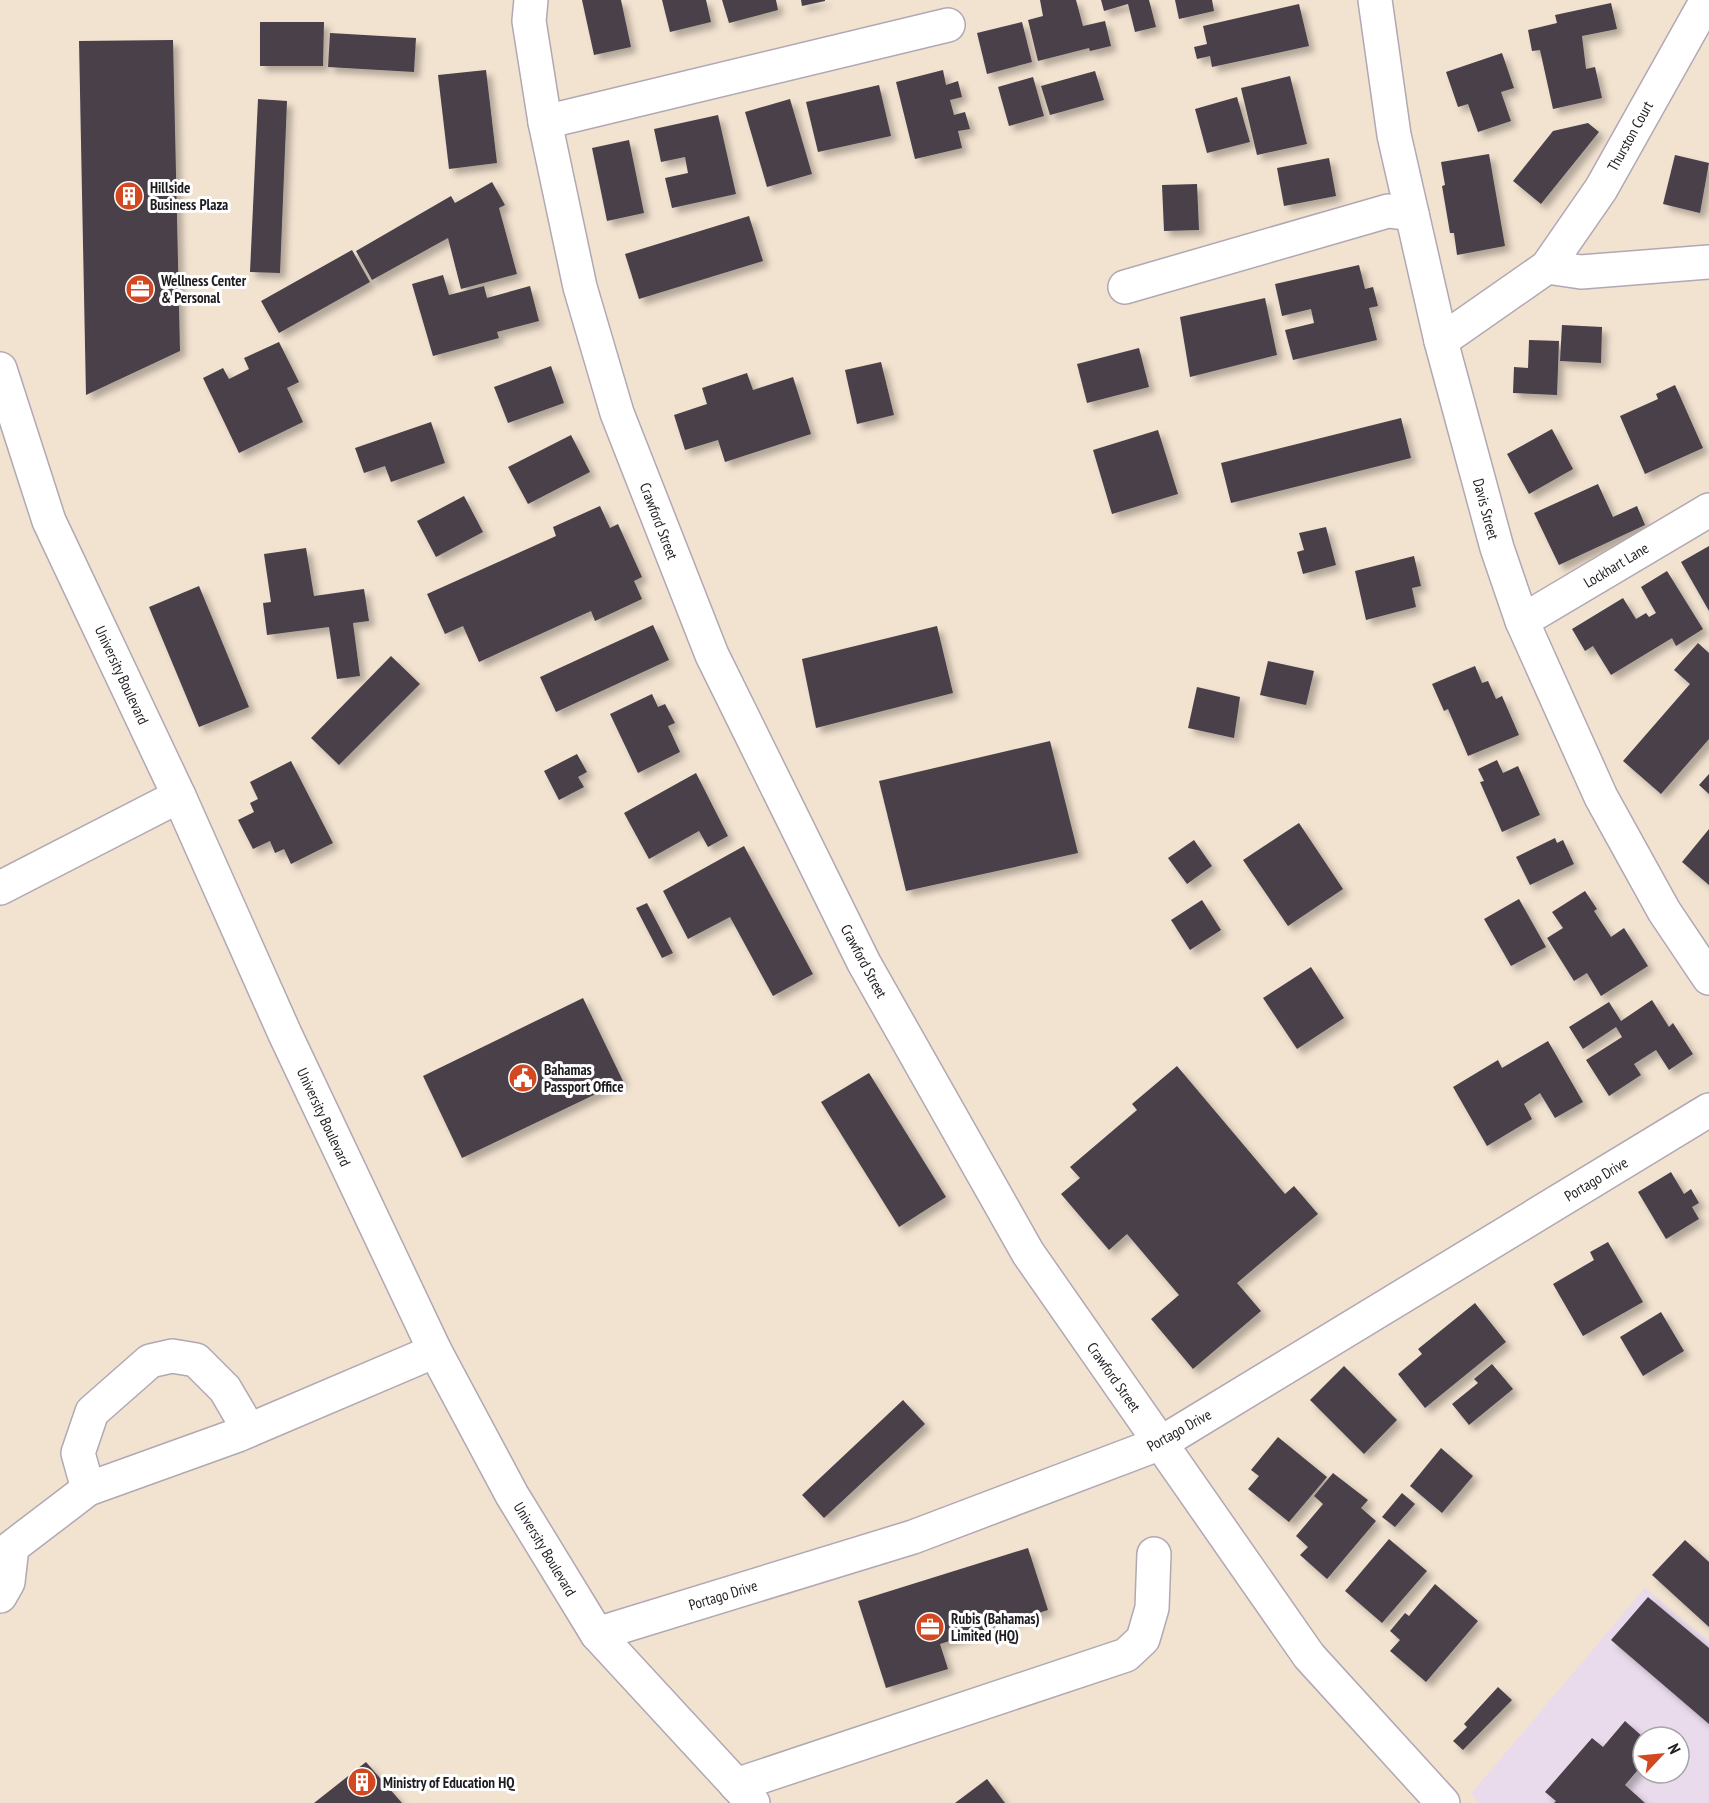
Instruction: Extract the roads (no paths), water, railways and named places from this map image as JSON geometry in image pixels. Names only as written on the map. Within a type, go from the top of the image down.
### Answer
[{"type":"street","name":"Crawford Street","points":[[531,0],[530,21],[545,122],[580,287],[617,413],[712,655],[864,963],[1028,1253],[1309,1656],[1443,1803]]},
{"type":"street","name":"Davis Street","points":[[1375,0],[1394,135],[1441,341],[1497,548],[1522,621],[1601,797],[1664,911],[1709,978]]},
{"type":"street","name":"Thurston Court","points":[[1441,341],[1547,267],[1600,189],[1707,0]]},
{"type":"street","points":[[545,122],[948,25]]},
{"type":"street","points":[[1125,287],[1388,211],[1412,214]]},
{"type":"street","points":[[1547,267],[1581,272],[1709,262]]},
{"type":"street","name":"University Boulevard","points":[[0,369],[50,522],[179,796],[285,1034],[435,1351],[512,1495],[597,1634],[745,1794]]},
{"type":"street","name":"Lockhart Lane","points":[[1522,621],[1709,510]]},
{"type":"street","points":[[0,888],[179,796]]},
{"type":"street","name":"Portago Drive","points":[[597,1634],[913,1537],[1161,1443],[1709,1110]]},
{"type":"street","points":[[0,1596],[8,1582],[6,1545],[88,1489],[249,1430],[435,1351]]},
{"type":"street","points":[[88,1489],[78,1453],[92,1412],[150,1361],[172,1356],[196,1360],[225,1389],[249,1430]]},
{"type":"street","points":[[745,1794],[1126,1655],[1143,1639],[1152,1608],[1154,1554]]},
{"type":"place","name":"Hillside Business Plaza","points":[[129,196]]},
{"type":"place","name":"Wellness Center & Personal","points":[[140,289]]},
{"type":"place","name":"Bahamas Passport Office","points":[[523,1078]]},
{"type":"place","name":"Rubis (Bahamas) Limited (HQ)","points":[[930,1627]]},
{"type":"place","name":"Ministry of Education HQ","points":[[362,1782]]}]
